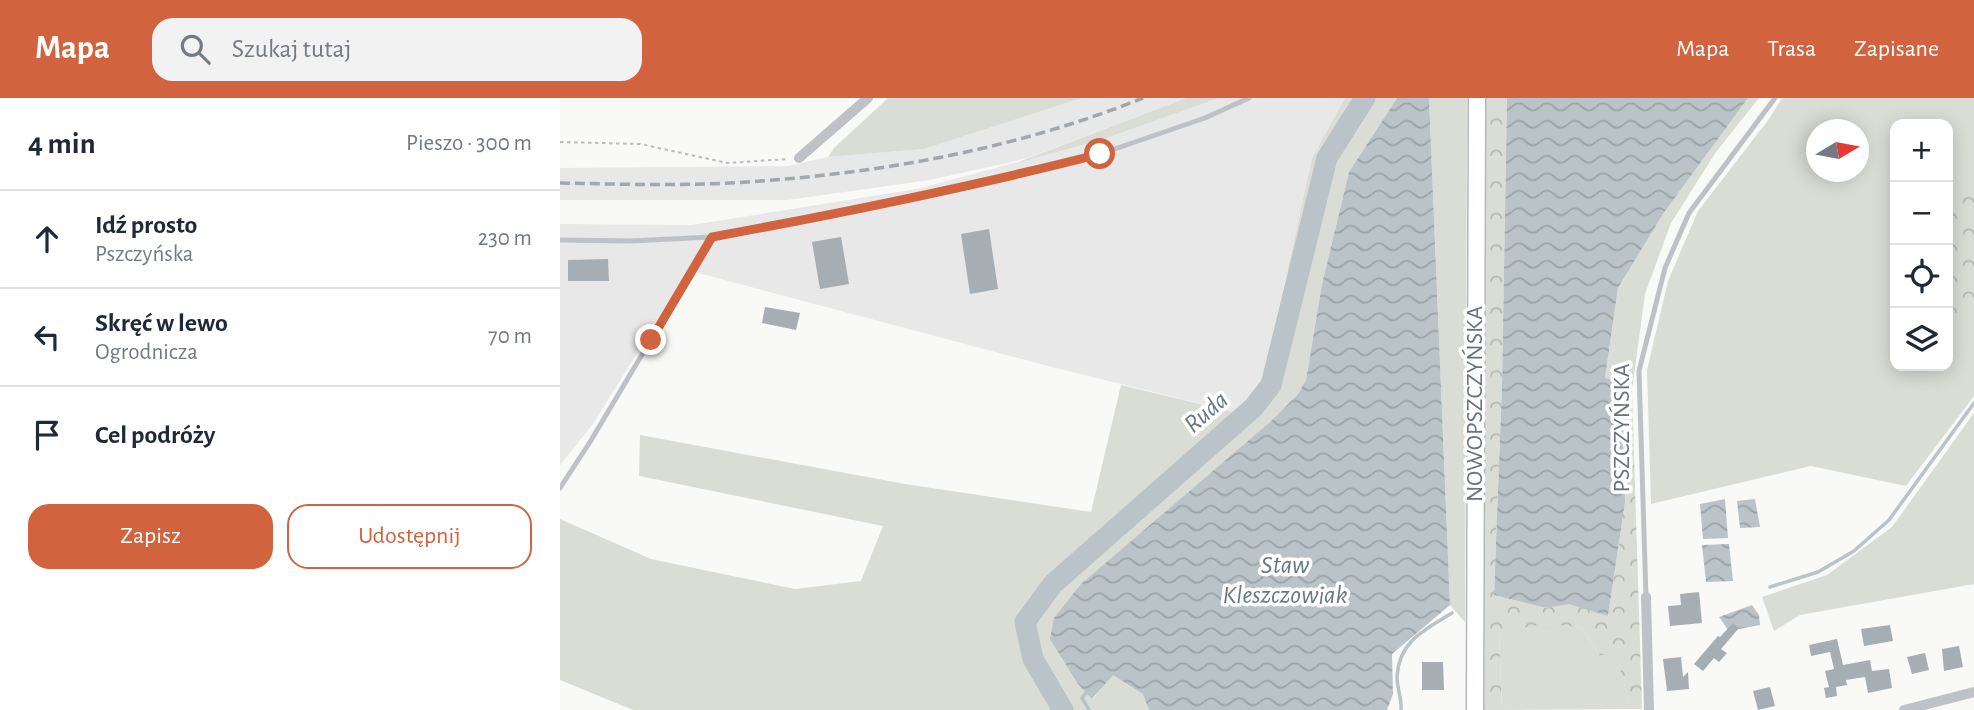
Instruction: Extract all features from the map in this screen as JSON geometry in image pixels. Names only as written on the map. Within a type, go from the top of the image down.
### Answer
[{"type":"main road","name":"NOWOPSZCZYŃSKA","points":[[1475,710],[1477,98]]},
{"type":"street","points":[[799,158],[868,98]]},
{"type":"street","name":"PSZCZYŃSKA","points":[[1646,597],[1649,710]]},
{"type":"street","points":[[1904,710],[1974,692]]},
{"type":"lane","points":[[563,240],[630,241],[712,237],[869,208],[1087,158],[1205,118],[1249,98]]},
{"type":"lane","name":"PSZCZYŃSKA","points":[[1646,597],[1639,371],[1665,268],[1689,213],[1775,98]]},
{"type":"lane","points":[[560,488],[712,237]]},
{"type":"path","points":[[560,142],[640,144],[727,163],[799,158]]},
{"type":"shaded area","points":[[1082,98],[1186,98],[1028,158],[930,180],[787,200],[560,200],[560,168],[788,166],[828,157],[924,149]]},
{"type":"shaded area","points":[[1219,98],[1345,98],[1312,158],[1263,384],[1239,413],[1052,367],[691,271],[691,266],[593,424],[560,465],[560,224],[692,225],[917,189],[1101,140]]},
{"type":"green space","points":[[888,98],[1082,98],[924,149],[828,157],[834,148]]},
{"type":"green space","points":[[1186,98],[1219,98],[1101,140],[1016,163]]},
{"type":"green space","points":[[1345,98],[1397,98],[1349,172],[1322,284],[1306,380],[1298,394],[1269,423],[1078,684],[1093,699],[1113,674],[1144,694],[1149,710],[633,710],[560,680],[560,519],[651,559],[795,589],[861,581],[883,526],[639,476],[640,435],[905,484],[1091,512],[1121,385],[1238,413],[1263,384],[1312,158]]},
{"type":"green space","points":[[1429,98],[1467,98],[1465,622],[1450,605]]},
{"type":"green space","points":[[1486,98],[1507,98],[1502,385],[1494,595],[1546,608],[1569,603],[1608,616],[1625,502],[1621,381],[1632,390],[1642,709],[1631,709],[1615,650],[1600,656],[1582,628],[1549,625],[1530,626],[1499,635],[1502,710],[1483,710],[1482,424]]},
{"type":"green space","points":[[1748,98],[1759,98],[1716,152],[1671,223],[1645,294],[1632,390],[1621,381],[1605,378],[1618,288],[1663,214]]},
{"type":"green space","points":[[1782,98],[1974,98],[1974,396],[1906,486],[1811,466],[1651,504],[1647,370],[1668,281],[1698,211]]},
{"type":"green space","points":[[1974,193],[1974,312],[1953,313],[1953,197]]},
{"type":"green space","points":[[1974,413],[1974,584],[1800,615],[1774,631],[1762,597],[1827,575],[1892,527]]},
{"type":"green space","points":[[1529,624],[1582,628],[1600,656],[1615,649],[1631,709],[1502,710],[1499,635]]},
{"type":"water","name":"Staw Kleszczowiak","points":[[1397,98],[1429,98],[1450,605],[1392,654],[1393,694],[1387,710],[1149,710],[1143,694],[1113,675],[1092,699],[1078,684],[1050,639],[1054,618],[1081,584],[1269,423],[1298,394],[1306,380],[1322,284],[1349,172]]},
{"type":"water","points":[[1507,98],[1748,98],[1663,214],[1618,288],[1605,378],[1621,381],[1625,502],[1608,616],[1569,604],[1546,608],[1494,595],[1502,385]]},
{"type":"water","points":[[1725,499],[1728,538],[1703,539],[1700,504]]},
{"type":"water","points":[[1755,499],[1760,527],[1740,528],[1737,501]]},
{"type":"water","points":[[1729,544],[1733,581],[1706,582],[1702,545]]},
{"type":"water","points":[[1752,605],[1759,615],[1760,625],[1729,631],[1719,617]]},
{"type":"building","points":[[989,229],[998,289],[970,294],[961,234]]},
{"type":"building","points":[[841,237],[849,284],[820,289],[812,242]]},
{"type":"building","points":[[608,259],[609,281],[568,281],[568,260]]},
{"type":"building","points":[[765,307],[800,313],[796,330],[762,323]]},
{"type":"building","points":[[1699,592],[1702,623],[1670,626],[1668,606],[1681,605],[1680,594]]},
{"type":"building","points":[[1733,623],[1739,628],[1721,649],[1727,653],[1719,662],[1714,658],[1703,671],[1694,664]]},
{"type":"building","points":[[1890,625],[1893,641],[1864,646],[1861,629]]},
{"type":"building","points":[[1837,639],[1843,665],[1870,660],[1872,671],[1889,669],[1892,688],[1868,693],[1865,677],[1846,680],[1847,685],[1836,687],[1837,696],[1826,698],[1824,688],[1829,687],[1825,671],[1834,669],[1830,652],[1811,656],[1809,645]]},
{"type":"building","points":[[1959,646],[1963,667],[1944,671],[1942,649]]},
{"type":"building","points":[[1925,653],[1929,670],[1912,674],[1907,657]]},
{"type":"building","points":[[1681,657],[1683,677],[1688,672],[1689,689],[1667,691],[1663,659]]},
{"type":"building","points":[[1422,662],[1443,662],[1444,690],[1422,690]]},
{"type":"building","points":[[1770,687],[1775,706],[1758,710],[1753,691]]},
{"type":"waterway","name":"Ruda","points":[[1063,710],[1033,659],[1025,622],[1053,584],[1254,407],[1271,385],[1327,158],[1365,98]]},
{"type":"waterway","points":[[1770,587],[1818,572],[1854,551],[1889,520],[1974,403]]},
{"type":"waterway","points":[[1401,710],[1397,677],[1403,654],[1415,638],[1452,613]]},
{"type":"waterway","points":[[1086,693],[1082,698],[1089,710]]},
{"type":"waterway","points":[[1051,710],[1060,705]]},
{"type":"railway","points":[[560,183],[730,183],[888,167],[1043,133],[1143,98]]},
{"type":"route","points":[[651,340],[712,237],[855,211],[991,182],[1100,154]]}]
